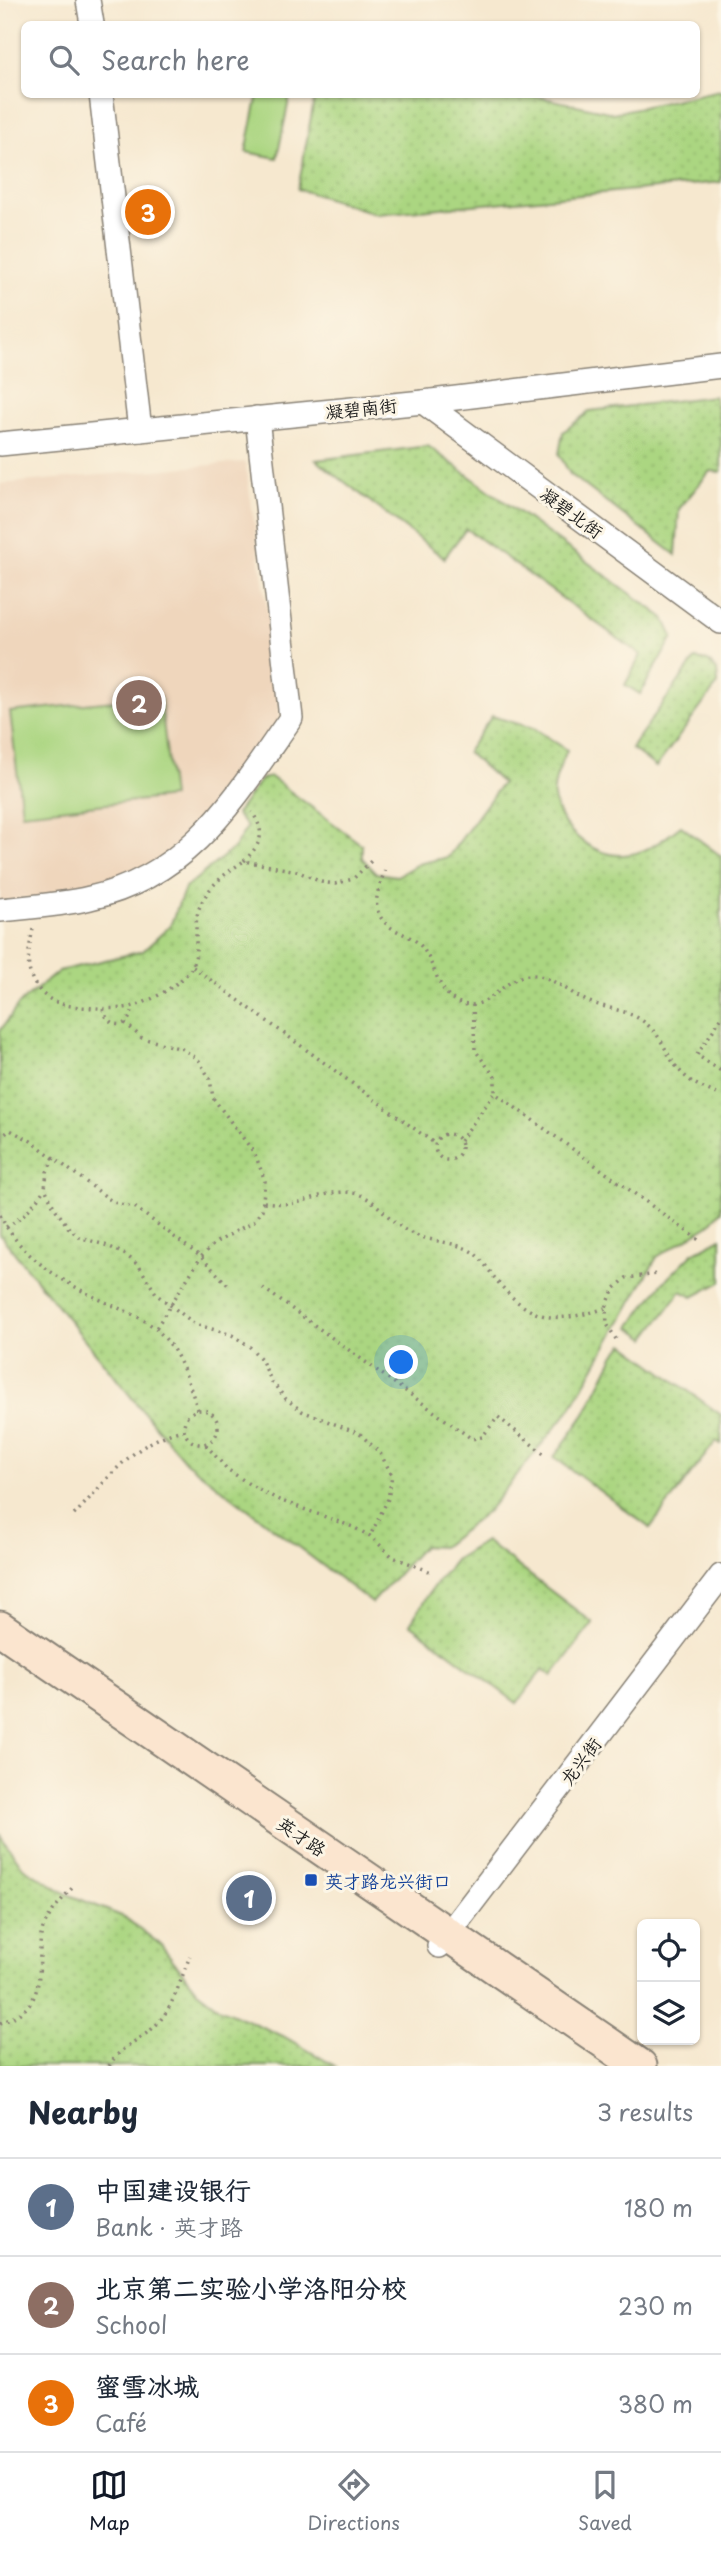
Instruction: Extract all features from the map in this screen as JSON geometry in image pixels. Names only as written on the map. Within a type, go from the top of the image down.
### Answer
[{"type":"main road","name":"英才路","points":[[0,1628],[615,2066]]},
{"type":"main road","name":"英才路","points":[[0,1643],[443,1941],[640,2066]]},
{"type":"street","points":[[88,0],[92,21]]},
{"type":"street","points":[[101,98],[140,430]]},
{"type":"street","name":"凝碧南街","points":[[0,444],[423,402],[721,366]]},
{"type":"street","name":"凝碧北街","points":[[423,402],[721,621]]},
{"type":"street","points":[[0,910],[92,898],[129,886],[171,863],[201,838],[233,800],[291,718],[257,418]]},
{"type":"street","name":"龙兴街","points":[[443,1941],[721,1576]]},
{"type":"path","points":[[37,906],[27,966],[35,986],[49,1001],[74,1007],[133,1007],[174,986],[195,961],[199,908],[209,889],[256,850],[261,839],[260,824],[248,807],[233,800]]},
{"type":"path","points":[[244,861],[297,871],[321,882],[335,884],[353,879],[371,861]]},
{"type":"path","points":[[385,870],[376,898],[379,914],[388,927],[418,942],[446,992],[458,1003],[473,1005],[486,1001],[518,977],[533,974],[550,980],[590,1003],[617,1008],[639,1019],[661,1037],[684,1076],[721,1096]]},
{"type":"path","points":[[192,966],[434,1143]]},
{"type":"path","points":[[460,1141],[452,1134],[441,1135],[434,1143],[435,1153],[444,1160],[454,1159],[461,1151],[460,1141],[495,1093],[495,1077],[475,1050],[473,1005]]},
{"type":"path","points":[[103,1008],[106,1018],[115,1024],[125,1023],[132,1016],[133,1007]]},
{"type":"path","points":[[721,1018],[697,1055],[721,1071]]},
{"type":"path","points":[[125,1023],[142,1038],[182,1049],[198,1059],[210,1079],[213,1098],[255,1154],[265,1181],[262,1210],[254,1221],[215,1243],[201,1257],[156,1328]]},
{"type":"path","points":[[495,1093],[699,1240]]},
{"type":"path","points":[[0,1138],[10,1130],[54,1158],[113,1202],[136,1208],[201,1257],[228,1285]]},
{"type":"path","points":[[6,1227],[33,1207],[45,1188],[47,1172],[54,1158]]},
{"type":"path","points":[[45,1188],[54,1207],[79,1237],[126,1255],[139,1266],[157,1296],[195,1324],[232,1335],[248,1345],[261,1359],[272,1382],[286,1399],[302,1411],[360,1434],[380,1454],[392,1475],[388,1499],[370,1536]]},
{"type":"path","points":[[264,1202],[293,1204],[331,1194],[354,1193],[368,1198],[405,1230],[423,1239],[460,1246],[475,1254],[510,1296],[531,1310],[551,1319],[567,1319],[606,1308]]},
{"type":"path","points":[[0,1215],[20,1247],[39,1263],[98,1299],[156,1328],[182,1364],[198,1410]]},
{"type":"path","points":[[616,1339],[607,1324],[606,1308],[613,1290],[626,1278],[658,1274]]},
{"type":"path","points":[[263,1288],[472,1439],[482,1437],[498,1417],[544,1454]]},
{"type":"path","points":[[206,1445],[217,1437],[219,1424],[212,1412],[198,1410],[187,1417],[183,1430],[191,1443],[206,1445],[227,1469],[279,1500],[353,1527],[370,1536],[393,1557],[434,1573]]},
{"type":"path","points":[[74,1514],[124,1460],[142,1446],[166,1434],[183,1430]]},
{"type":"path","points":[[0,2023],[18,2016],[28,2008],[36,1993],[40,1972],[40,1940],[43,1927],[56,1906],[74,1886]]},
{"type":"path","points":[[109,2066],[120,2050],[152,2029],[162,2019],[190,1956]]},
{"type":"shaded area","points":[[245,462],[278,680],[279,726],[200,828],[145,869],[89,893],[0,902],[0,484]]},
{"type":"green space","points":[[721,90],[721,182],[377,214],[298,189],[314,98],[544,98],[613,113],[683,98],[700,98],[700,94]]},
{"type":"green space","points":[[257,98],[289,98],[277,158],[246,152]]},
{"type":"green space","points":[[714,396],[721,428],[721,472],[710,471],[679,509],[676,555],[570,474],[559,454],[563,432],[590,411]]},
{"type":"green space","points":[[428,446],[664,618],[673,637],[640,694],[625,685],[641,655],[466,529],[444,558],[316,460]]},
{"type":"green space","points":[[695,659],[708,661],[717,671],[718,684],[656,767],[631,748]]},
{"type":"green space","points":[[160,696],[172,797],[22,813],[10,712]]},
{"type":"green space","points":[[492,716],[535,729],[567,750],[556,779],[554,797],[569,829],[589,845],[611,854],[631,854],[654,845],[681,826],[721,856],[721,1211],[709,1225],[657,1257],[571,1408],[487,1512],[442,1547],[423,1546],[372,1603],[186,1462],[0,1235],[0,1031],[19,1004],[59,971],[143,951],[170,926],[185,888],[234,848],[247,827],[236,814],[261,779],[271,777],[362,845],[362,858],[376,873],[397,876],[418,864],[448,857],[502,783],[467,752]]},
{"type":"green space","points":[[721,1238],[721,1282],[693,1297],[681,1291],[646,1338],[630,1327],[661,1285],[693,1253]]},
{"type":"green space","points":[[624,1344],[721,1415],[721,1444],[716,1441],[650,1528],[554,1457],[585,1414],[615,1354]]},
{"type":"green space","points":[[485,1541],[593,1623],[552,1676],[543,1669],[517,1703],[410,1624],[433,1587],[456,1559]]},
{"type":"green space","points":[[0,1835],[23,1867],[67,1894],[124,1917],[161,1945],[197,1991],[221,2009],[283,2036],[335,2066],[0,2066]]},
{"type":"place","name":"蜜雪冰城","points":[[148,212]]},
{"type":"place","name":"北京第二实验小学洛阳分校","points":[[139,703]]},
{"type":"place","name":"英才路龙兴街口","points":[[311,1880]]},
{"type":"place","name":"中国建设银行","points":[[249,1898]]}]
